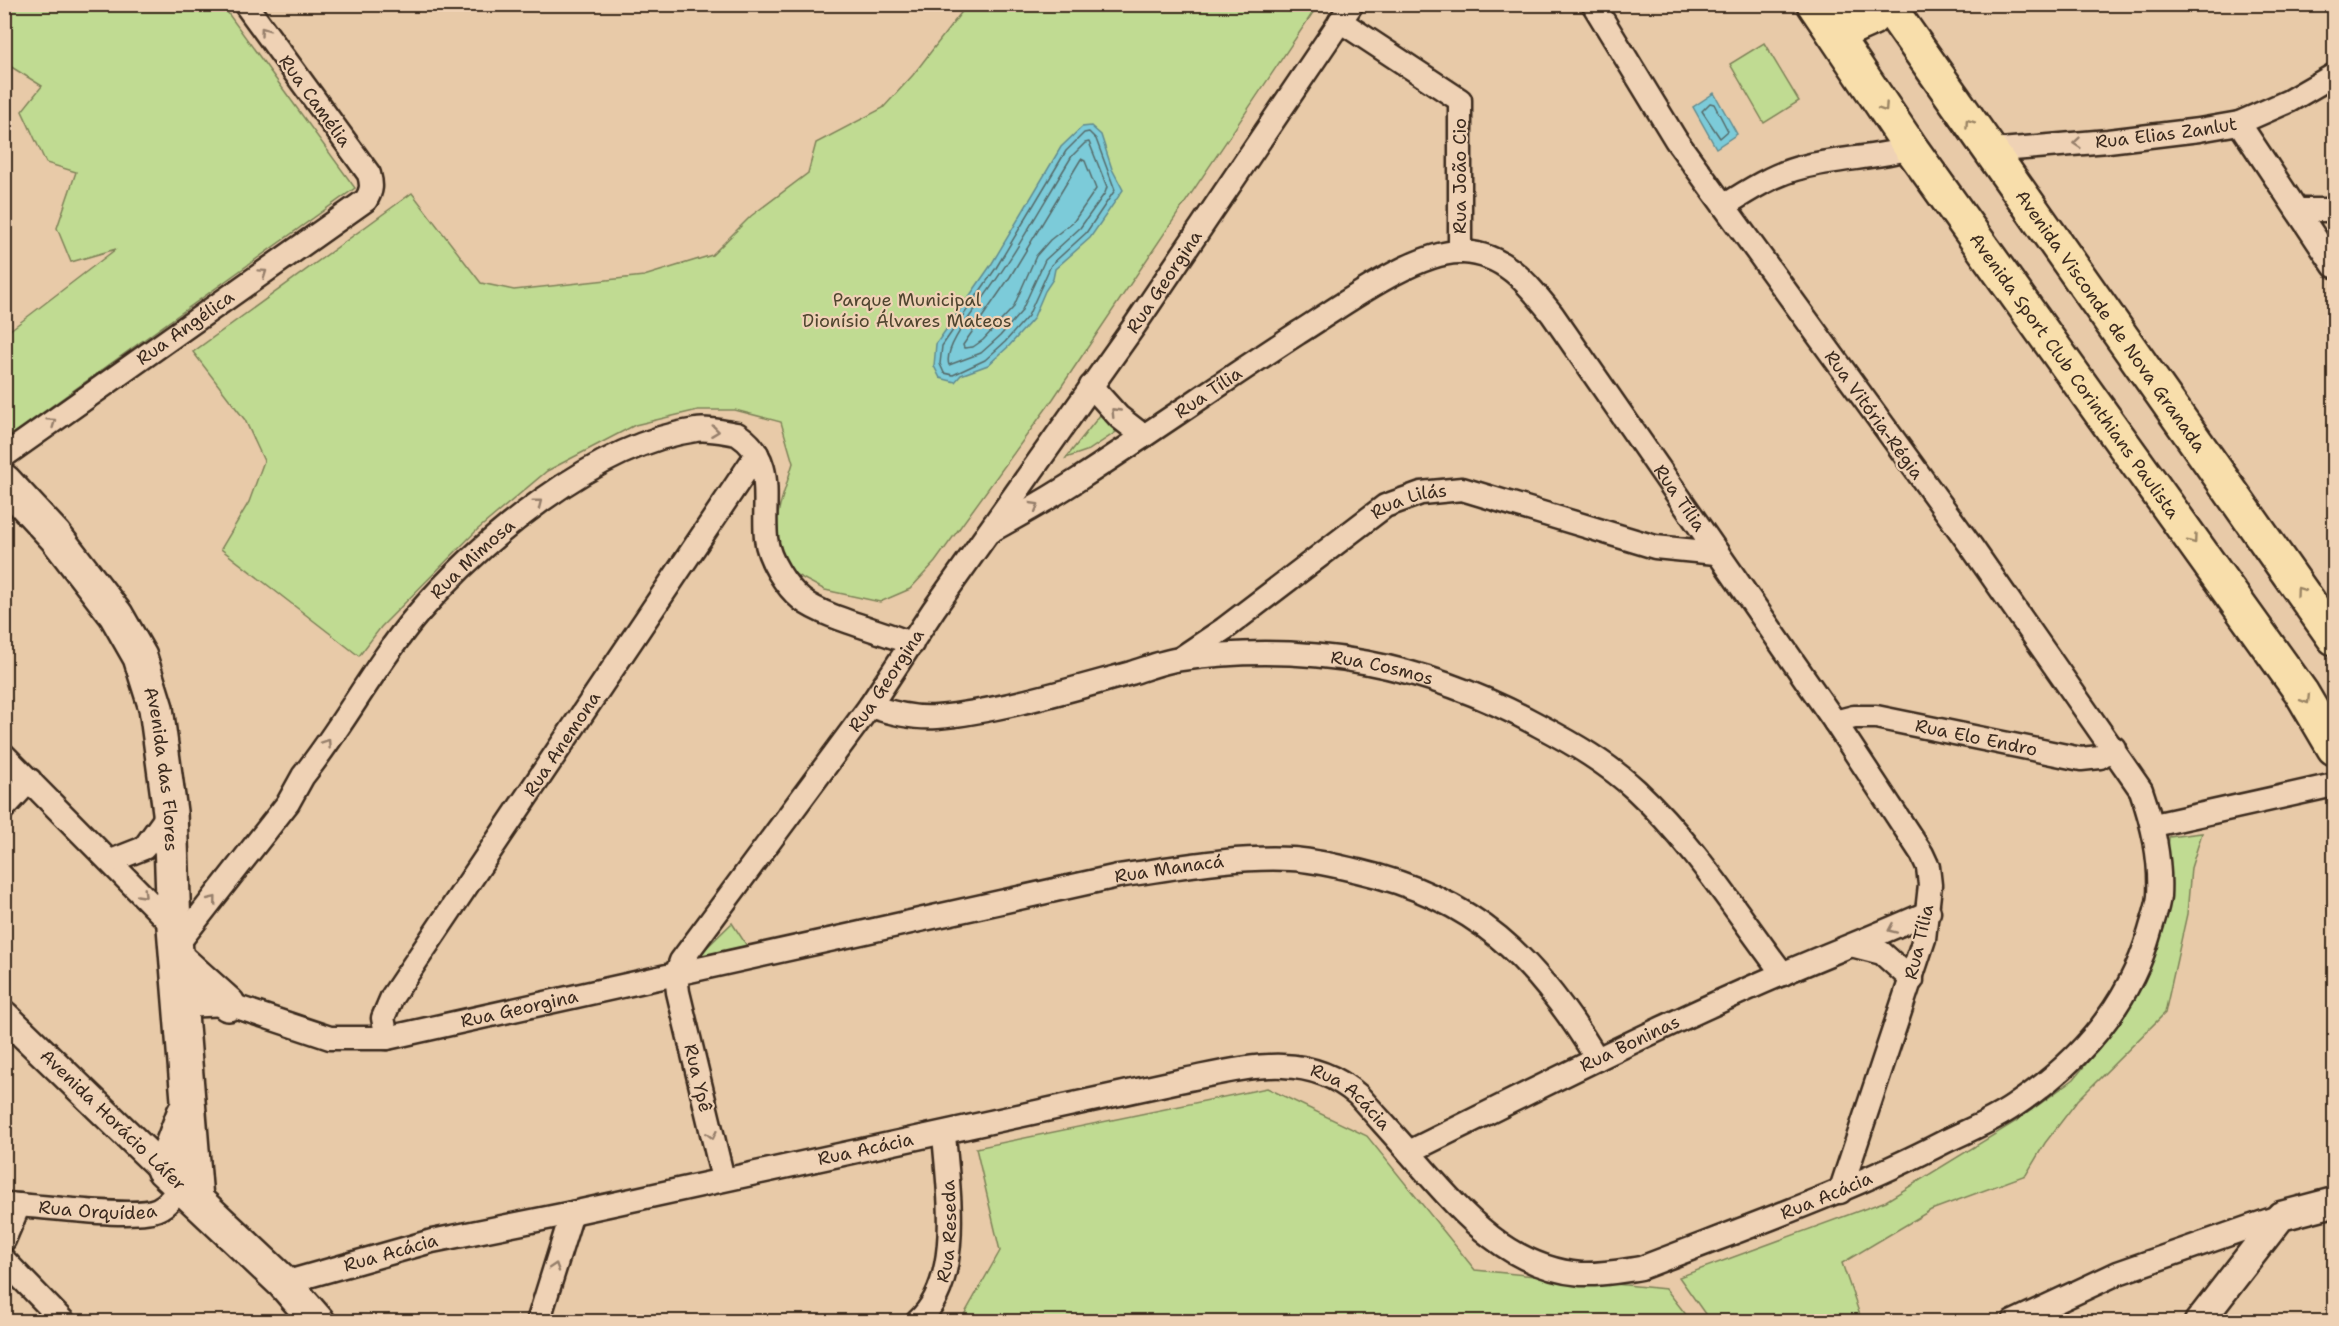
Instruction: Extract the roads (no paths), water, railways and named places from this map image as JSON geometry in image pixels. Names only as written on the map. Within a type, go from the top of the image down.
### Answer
[{"type":"main road","points":[[1814,6],[1836,22],[1852,27],[1871,19],[1886,4]]},
{"type":"main road","name":"Avenida Visconde de Nova Granada","points":[[1886,4],[2334,638]]},
{"type":"main road","name":"Avenida Sport Club Corinthians Paulista","points":[[1814,6],[1911,148],[2295,683],[2334,748]]},
{"type":"main road","name":"Avenida das Flores","points":[[4,481],[55,536],[116,615],[140,657],[156,708],[170,812],[176,944],[183,1021],[187,1106],[180,1185]]},
{"type":"main road","points":[[176,944],[228,1004]]},
{"type":"main road","name":"Avenida das Flores","points":[[180,1185],[187,1106]]},
{"type":"main road","points":[[180,1185],[284,1283],[318,1322]]},
{"type":"street","name":"Rua Camélia","points":[[245,4],[369,174],[372,186],[366,200]]},
{"type":"street","name":"Rua Vitória-Régia","points":[[1593,4],[1676,140],[2114,748],[2141,790],[2154,825]]},
{"type":"street","name":"Rua João Cio","points":[[1346,13],[1460,100],[1460,252]]},
{"type":"street","name":"Rua Georgina","points":[[183,1021],[228,1004],[330,1038],[387,1038],[676,975],[681,961],[692,944],[870,706],[1346,13]]},
{"type":"street","name":"Rua Elias Zanlut","points":[[1989,151],[2119,140],[2239,123],[2289,101],[2334,75]]},
{"type":"street","points":[[2239,123],[2334,266]]},
{"type":"street","points":[[1724,206],[1746,191],[1801,167],[1887,154],[1911,148]]},
{"type":"street","name":"Rua Angélica","points":[[4,456],[366,200]]},
{"type":"street","points":[[2297,210],[2334,210]]},
{"type":"street","name":"Rua Tília","points":[[989,532],[1080,479],[1142,435],[1389,277],[1431,258],[1460,252],[1476,254],[1508,266],[1521,277],[1552,314],[1835,722],[1922,854],[1928,867],[1929,912],[1912,980],[1840,1192]]},
{"type":"street","points":[[1091,386],[1119,417],[1142,435]]},
{"type":"street","name":"Rua Mimosa","points":[[176,944],[288,803],[303,776],[416,616],[451,579],[504,530],[550,494],[596,467],[649,442],[698,429],[737,434],[751,445],[765,475],[768,496],[766,537],[768,550],[783,576],[802,600],[844,619],[912,644]]},
{"type":"street","name":"Rua Anemona","points":[[387,1038],[383,1018],[392,997],[757,454]]},
{"type":"street","points":[[1037,463],[1080,479]]},
{"type":"street","name":"Rua Lilás","points":[[1180,659],[1224,629],[1385,506],[1421,493],[1462,489],[1655,547],[1716,553]]},
{"type":"street","name":"Rua Cosmos","points":[[870,706],[892,714],[935,718],[1071,690],[1180,659],[1297,652],[1417,673],[1467,690],[1509,709],[1581,748],[1635,789],[1691,851],[1782,974]]},
{"type":"street","name":"Rua Elo Endro","points":[[1835,722],[1854,717],[1876,717],[2081,759],[2100,757],[2114,748]]},
{"type":"street","points":[[4,755],[111,861],[176,944]]},
{"type":"street","points":[[4,808],[30,780]]},
{"type":"street","points":[[2154,825],[2334,785]]},
{"type":"street","points":[[111,861],[144,848],[170,812]]},
{"type":"street","name":"Rua Acácia","points":[[284,1283],[432,1241],[944,1134],[1179,1081],[1271,1064],[1300,1067],[1343,1082],[1455,1205],[1501,1246],[1524,1259],[1581,1274],[1611,1273],[1641,1268],[1840,1192],[1894,1168],[2013,1107],[2072,1060],[2118,1006],[2144,953],[2159,898],[2159,861],[2154,825]]},
{"type":"street","name":"Rua Manacá","points":[[676,975],[1118,876],[1193,865],[1289,859],[1314,861],[1388,878],[1427,892],[1480,921],[1501,937],[1530,967],[1573,1020],[1597,1059]]},
{"type":"street","name":"Rua Boninas","points":[[1409,1152],[1597,1059],[1782,974],[1855,946],[1929,912]]},
{"type":"street","points":[[1855,946],[1882,953],[1912,980]]},
{"type":"street","name":"Rua Ypê","points":[[676,975],[723,1179]]},
{"type":"street","points":[[183,1021],[228,1004]]},
{"type":"street","name":"Avenida Horácio Láfer","points":[[4,1014],[180,1185]]},
{"type":"street","name":"Rua Reseda","points":[[917,1322],[927,1313],[938,1295],[945,1275],[948,1247],[948,1188],[944,1134]]},
{"type":"street","name":"Rua Orquídea","points":[[12,1204],[123,1213],[152,1211],[172,1199],[180,1185]]},
{"type":"street","points":[[2013,1322],[2118,1273],[2281,1216],[2334,1202]]},
{"type":"street","points":[[4,1240],[12,1204]]},
{"type":"street","points":[[538,1322],[572,1213]]},
{"type":"street","points":[[2199,1322],[2281,1216]]},
{"type":"street","points":[[4,1260],[64,1322]]},
{"type":"water","points":[[1714,93],[1737,134],[1716,148],[1693,107]]},
{"type":"water","points":[[1091,126],[1101,135],[1112,169],[1123,190],[1090,238],[1055,269],[1053,279],[1033,319],[1009,346],[988,365],[961,375],[955,382],[940,378],[934,366],[936,344],[991,265],[1061,147],[1082,127]]},
{"type":"park label","name":"Parque Municipal Dionísio Álvares Mateos","points":[[907,310]]}]
